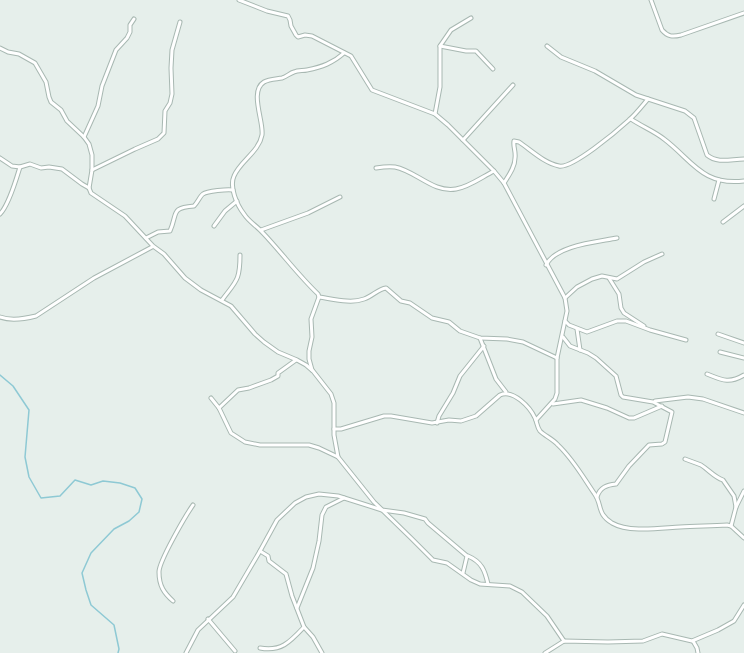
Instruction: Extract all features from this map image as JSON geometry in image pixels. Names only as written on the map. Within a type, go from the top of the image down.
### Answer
[{"type":"street","points":[[239,0],[288,16],[298,37],[312,36],[351,56],[372,90],[435,114],[504,183],[565,298],[567,311],[557,358],[557,393],[551,405],[536,420]]},
{"type":"street","points":[[651,0],[662,30],[671,37],[744,14]]},
{"type":"street","points":[[435,114],[440,87],[440,46],[451,30],[471,18]]},
{"type":"street","points":[[84,137],[98,106],[102,87],[116,50],[127,38],[130,25],[135,19]]},
{"type":"street","points":[[92,170],[158,139],[165,133],[165,111],[172,94],[172,50],[180,22]]},
{"type":"street","points":[[440,46],[476,51],[493,69]]},
{"type":"street","points":[[547,46],[561,57],[596,70],[636,95],[685,111],[694,118],[710,158],[718,161],[744,159]]},
{"type":"street","points":[[0,48],[19,54],[35,63],[46,82],[51,102],[84,137],[91,150],[92,170],[89,188],[91,193],[125,216],[185,278],[235,309],[264,342],[313,371],[333,398],[338,457]]},
{"type":"street","points":[[344,53],[336,61],[327,65],[293,72],[284,78],[264,82],[261,85],[258,108],[262,135],[252,153],[233,176],[233,189],[244,215],[261,230],[319,297],[341,301],[363,300],[381,288],[386,288],[398,299],[410,303],[428,316],[449,322],[460,331],[480,338],[523,342],[557,358]]},
{"type":"street","points":[[463,140],[513,85]]},
{"type":"street","points":[[504,183],[515,159],[514,141],[550,163],[562,167],[570,165],[630,119],[648,99]]},
{"type":"street","points":[[630,119],[662,137],[704,174],[719,180],[744,181]]},
{"type":"street","points":[[0,158],[12,166],[20,167],[30,164],[41,168],[62,169],[89,188]]},
{"type":"street","points":[[0,214],[8,202],[20,167]]},
{"type":"street","points":[[376,168],[396,167],[435,186],[453,190],[494,171]]},
{"type":"street","points":[[714,199],[719,180]]},
{"type":"street","points":[[146,238],[158,232],[170,231],[177,210],[194,206],[201,195],[207,192],[233,189]]},
{"type":"street","points":[[261,230],[308,213],[340,198]]},
{"type":"street","points":[[214,226],[225,211],[237,201]]},
{"type":"street","points":[[723,222],[744,206]]},
{"type":"street","points":[[546,265],[556,254],[567,249],[617,238]]},
{"type":"street","points":[[0,318],[20,319],[36,316],[94,278],[153,246]]},
{"type":"street","points":[[565,298],[592,279],[602,276],[617,279],[662,254]]},
{"type":"street","points":[[222,300],[237,280],[240,255]]},
{"type":"street","points":[[609,278],[619,294],[624,313],[651,330]]},
{"type":"street","points":[[313,371],[309,359],[312,337],[311,319],[319,297]]},
{"type":"street","points":[[565,321],[587,332],[617,321],[626,321],[686,340]]},
{"type":"street","points":[[577,329],[580,350]]},
{"type":"street","points":[[718,334],[744,343]]},
{"type":"street","points":[[563,336],[570,346],[596,358],[616,376],[621,395],[653,402],[672,412],[665,442],[649,445],[616,484],[608,485],[597,497]]},
{"type":"street","points":[[480,338],[496,378],[507,394],[524,403],[536,420],[540,431],[561,447],[597,497],[603,516],[614,524],[628,528],[731,526],[744,538]]},
{"type":"street","points":[[437,423],[460,376],[484,346]]},
{"type":"street","points":[[720,352],[744,358]]},
{"type":"street","points":[[219,408],[238,390],[271,380],[297,360]]},
{"type":"street","points":[[706,374],[731,381],[744,375]]},
{"type":"street","points":[[334,429],[391,416],[437,423],[449,420],[468,420],[500,395],[507,394]]},
{"type":"street","points":[[211,398],[219,408],[231,433],[245,442],[260,445],[309,445],[338,457],[366,494],[433,561],[447,563],[476,582],[510,586],[522,592],[547,616],[564,641]]},
{"type":"street","points":[[653,402],[696,398],[744,413]]},
{"type":"street","points":[[551,405],[581,400],[629,418],[662,406]]},
{"type":"street","points":[[686,459],[702,465],[716,478],[723,480],[734,496],[736,507]]},
{"type":"street","points":[[731,526],[736,507],[744,491]]},
{"type":"street","points":[[186,653],[198,630],[232,597],[261,551],[277,520],[295,503],[319,494],[344,498],[382,510],[425,519],[483,567],[489,585]]},
{"type":"street","points":[[297,608],[313,568],[322,515],[326,507],[344,498]]},
{"type":"street","points":[[173,601],[163,592],[159,569],[193,505]]},
{"type":"street","points":[[261,551],[268,556],[269,561],[286,574],[304,627],[322,653]]},
{"type":"street","points":[[463,574],[467,556]]},
{"type":"street","points":[[545,653],[564,641],[643,641],[662,634],[692,641],[703,638],[734,621],[744,605]]},
{"type":"street","points":[[208,619],[235,651]]},
{"type":"street","points":[[260,648],[281,648],[304,627]]},
{"type":"street","points":[[692,641],[698,653]]},
{"type":"waterway","points":[[0,375],[13,386],[29,410],[25,457],[29,477],[41,498],[60,496],[75,480],[91,485],[103,481],[120,483],[135,488],[142,499],[139,512],[129,521],[114,529],[91,553],[82,573],[91,605],[114,625],[118,653]]}]
